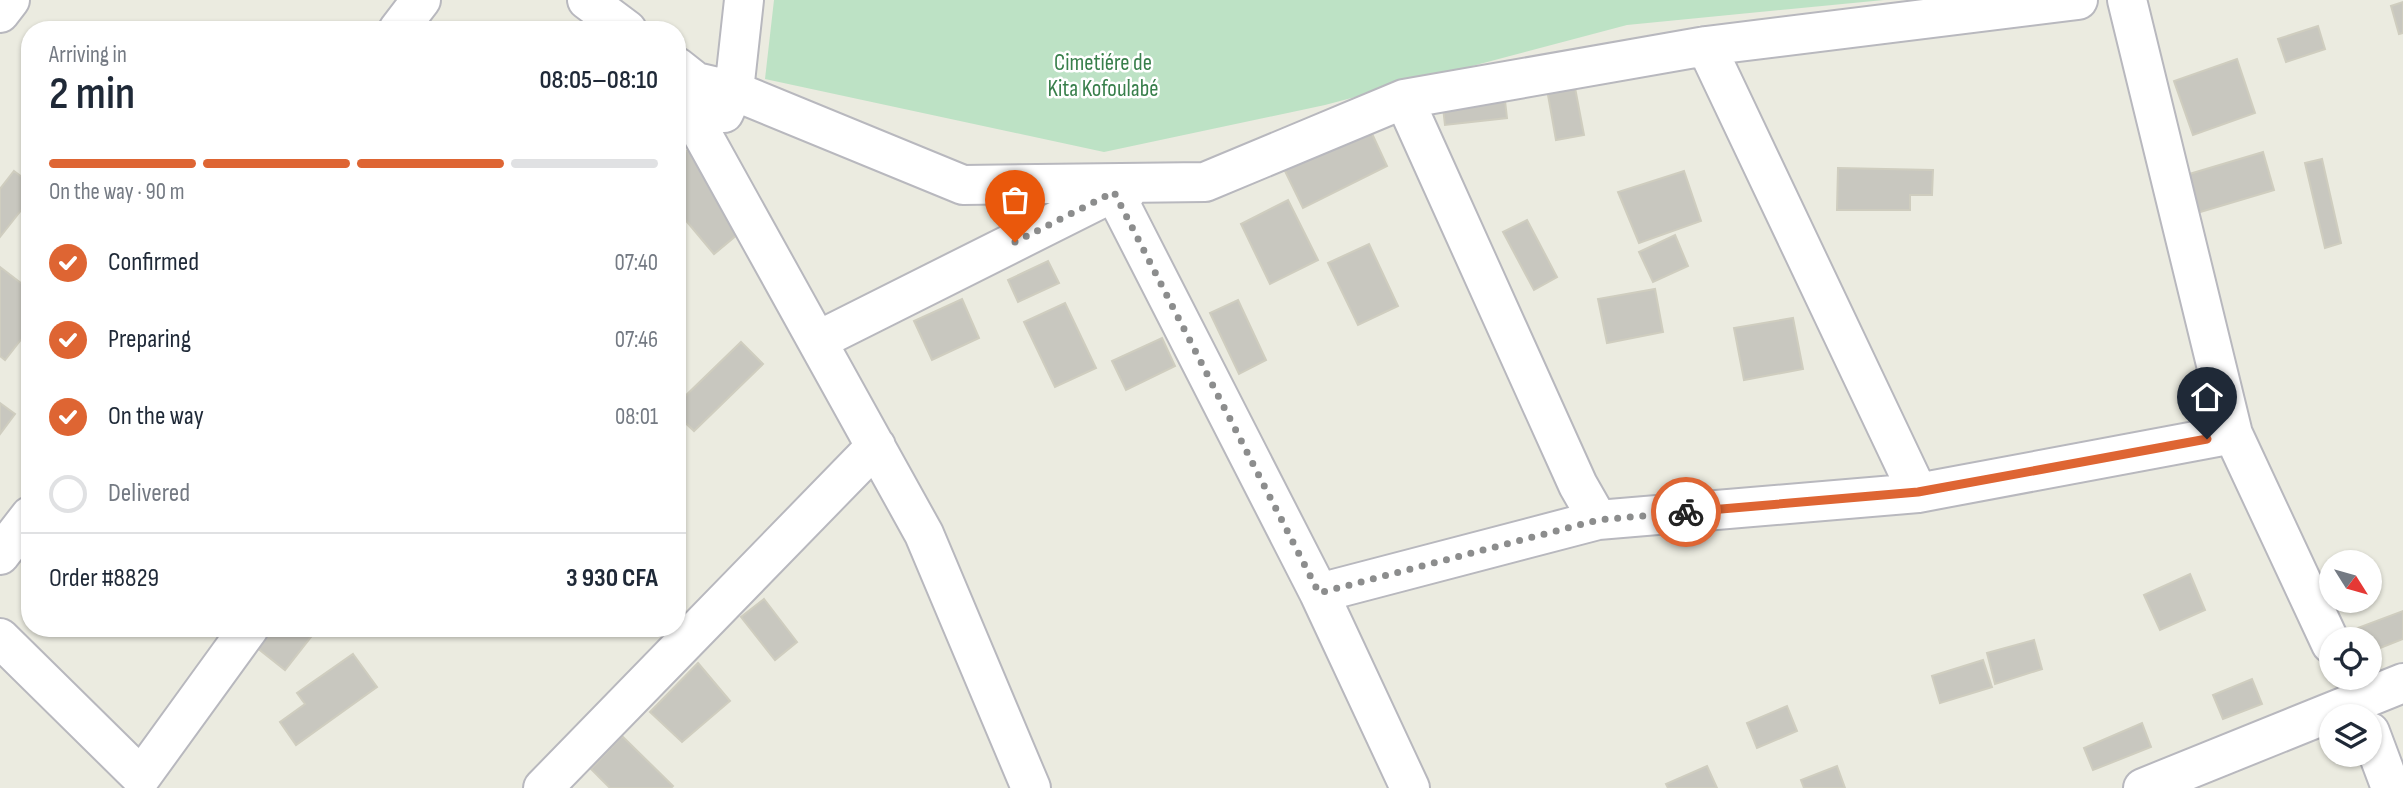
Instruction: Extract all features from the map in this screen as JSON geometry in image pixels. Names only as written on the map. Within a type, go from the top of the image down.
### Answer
[{"type":"street","points":[[0,13],[10,0]]},
{"type":"street","points":[[405,21],[421,0]]},
{"type":"street","points":[[587,0],[615,21]]},
{"type":"street","points":[[694,131],[734,91],[744,0]]},
{"type":"street","points":[[817,341],[1114,192],[1205,182],[1404,99],[1706,46],[2078,0]]},
{"type":"street","points":[[2127,0],[2233,434],[2323,627]]},
{"type":"street","points":[[1706,46],[1918,492]]},
{"type":"street","points":[[1031,788],[924,534],[817,341],[694,131],[687,75],[734,91],[963,185],[1205,182]]},
{"type":"street","points":[[1404,99],[1578,485],[1598,520]]},
{"type":"street","points":[[1114,192],[1319,593],[1410,788]]},
{"type":"street","points":[[1319,593],[1598,520],[1918,492],[2233,434]]},
{"type":"street","points":[[543,788],[876,446]]},
{"type":"street","points":[[0,555],[21,528]]},
{"type":"street","points":[[0,638],[141,777],[242,637]]},
{"type":"street","points":[[2364,704],[2403,683]]},
{"type":"street","points":[[2143,788],[2319,722]]},
{"type":"street","points":[[2382,765],[2391,788]]},
{"type":"green space","name":"Cimetiére de Kita Kofoulabé","points":[[774,0],[1884,0],[1627,25],[1325,105],[1104,152],[765,79]]},
{"type":"building","points":[[2403,2],[2403,33],[2399,34],[2391,6]]},
{"type":"building","points":[[2318,26],[2325,49],[2286,62],[2278,39]]},
{"type":"building","points":[[2237,59],[2255,113],[2193,135],[2174,81]]},
{"type":"building","points":[[1572,72],[1584,135],[1556,140],[1545,78]]},
{"type":"building","points":[[1504,92],[1507,118],[1445,125],[1442,99]]},
{"type":"building","points":[[1368,125],[1387,166],[1303,208],[1283,167]]},
{"type":"building","points":[[689,149],[750,224],[714,254],[686,221],[686,152]]},
{"type":"building","points":[[2263,152],[2274,190],[2197,213],[2186,175]]},
{"type":"building","points":[[2322,159],[2341,243],[2325,248],[2305,163]]},
{"type":"building","points":[[1838,168],[1933,170],[1932,195],[1910,195],[1910,210],[1837,210]]},
{"type":"building","points":[[14,171],[21,176],[21,210],[0,237],[0,189]]},
{"type":"building","points":[[1684,171],[1701,221],[1639,243],[1618,192]]},
{"type":"building","points":[[1288,200],[1318,260],[1270,284],[1241,224]]},
{"type":"building","points":[[1527,220],[1557,277],[1534,290],[1503,232]]},
{"type":"building","points":[[1675,235],[1688,266],[1653,282],[1639,252]]},
{"type":"building","points":[[1369,244],[1398,306],[1358,325],[1328,263]]},
{"type":"building","points":[[1048,261],[1059,283],[1018,302],[1008,280]]},
{"type":"building","points":[[0,267],[21,283],[21,340],[5,360],[0,356]]},
{"type":"building","points":[[1655,289],[1663,332],[1607,343],[1598,299]]},
{"type":"building","points":[[962,299],[979,338],[932,360],[914,321]]},
{"type":"building","points":[[1238,300],[1266,360],[1239,374],[1210,313]]},
{"type":"building","points":[[1065,303],[1096,368],[1055,387],[1024,322]]},
{"type":"building","points":[[1793,318],[1803,369],[1744,380],[1734,328]]},
{"type":"building","points":[[1162,338],[1175,366],[1126,390],[1112,361]]},
{"type":"building","points":[[741,342],[763,364],[694,431],[686,423],[686,395]]},
{"type":"building","points":[[0,403],[15,414],[0,434]]},
{"type":"building","points":[[2190,574],[2205,610],[2160,630],[2144,595]]},
{"type":"building","points":[[764,599],[797,642],[775,660],[741,617]]},
{"type":"building","points":[[2403,611],[2403,639],[2382,647],[2382,627],[2360,627]]},
{"type":"building","points":[[249,637],[311,637],[285,670],[247,640]]},
{"type":"building","points":[[2034,640],[2042,669],[1995,684],[1987,653]]},
{"type":"building","points":[[353,654],[377,687],[296,745],[280,722],[305,704],[297,693]]},
{"type":"building","points":[[1983,660],[1992,687],[1940,703],[1932,676]]},
{"type":"building","points":[[698,663],[730,701],[682,742],[650,712]]},
{"type":"building","points":[[2252,679],[2262,704],[2223,719],[2213,695]]},
{"type":"building","points":[[1787,706],[1797,731],[1757,748],[1747,723]]},
{"type":"building","points":[[2142,723],[2151,747],[2093,770],[2084,748]]},
{"type":"building","points":[[622,736],[673,786],[671,788],[610,788],[591,769]]},
{"type":"building","points":[[1707,766],[1717,788],[1668,788],[1666,784]]},
{"type":"building","points":[[1837,766],[1845,788],[1804,788],[1801,780]]},
{"type":"way so far","points":[[1015,242],[1114,192],[1319,593],[1598,520],[1686,512]]},
{"type":"route","points":[[1686,512],[1918,492],[2207,439]]}]
